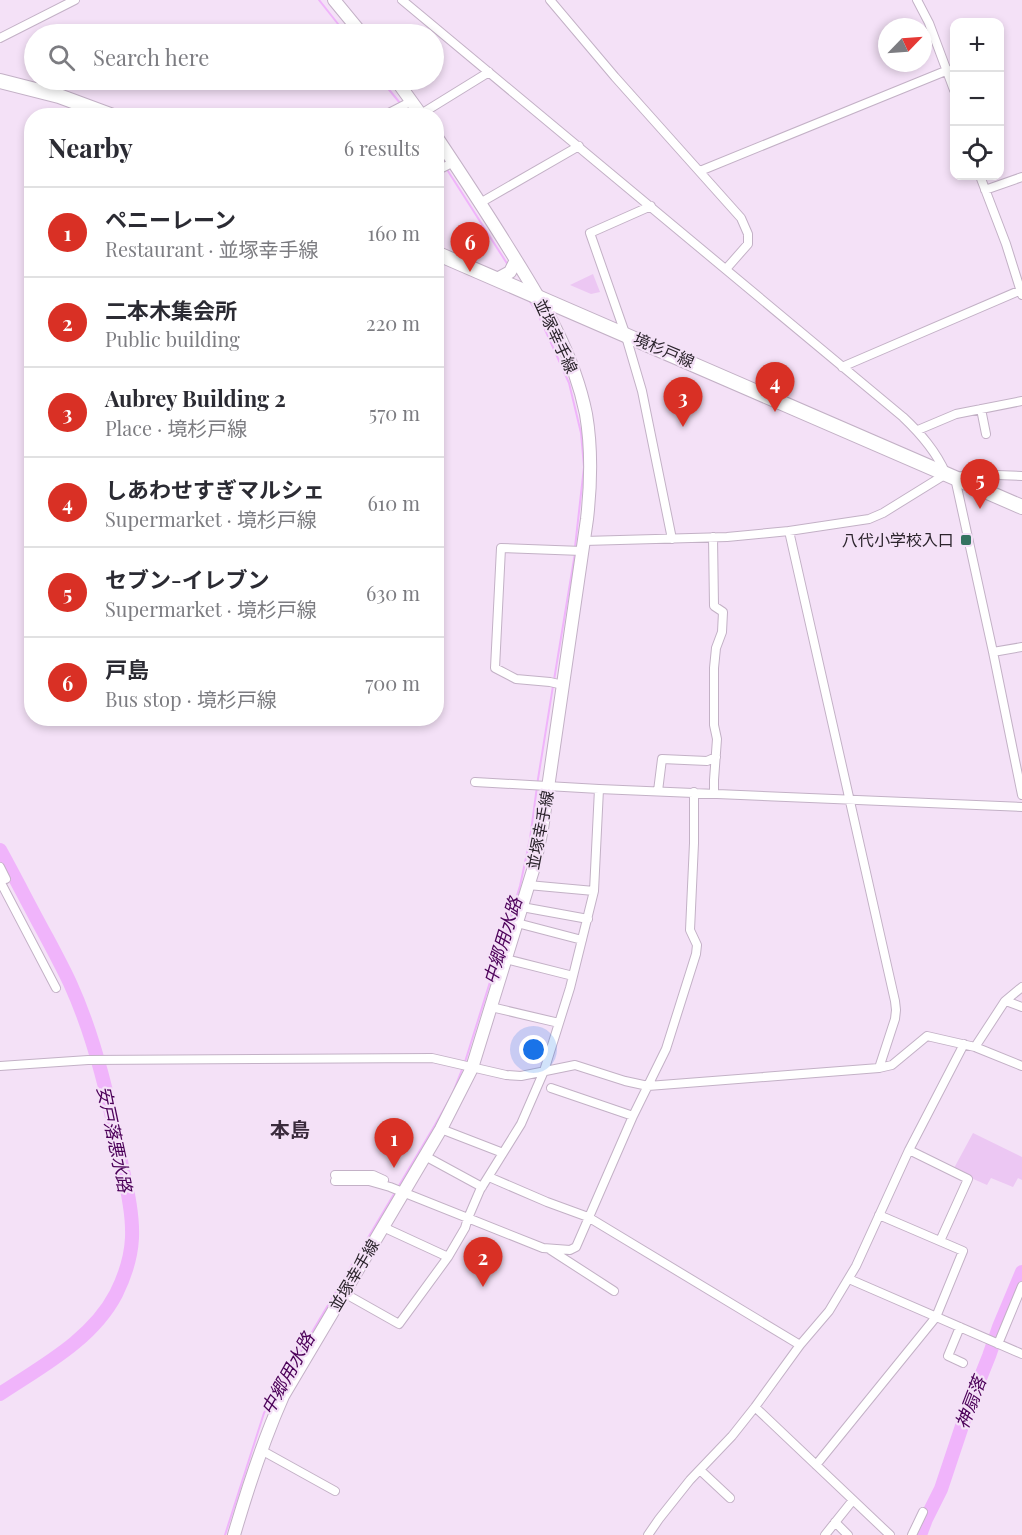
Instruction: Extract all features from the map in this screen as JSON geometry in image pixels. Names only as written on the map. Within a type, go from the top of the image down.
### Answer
[{"type":"main road","points":[[334,0],[354,24]]},
{"type":"main road","points":[[0,81],[24,87]]},
{"type":"main road","points":[[35,90],[91,108]]},
{"type":"main road","points":[[404,90],[417,108]]},
{"type":"main road","name":"並塚幸手線","points":[[234,1535],[261,1450],[283,1396],[441,1129],[472,1068],[522,907],[542,829],[587,519],[590,448],[585,413],[578,382],[551,318],[444,148]]},
{"type":"main road","name":"境杉戸線","points":[[444,256],[1022,507]]},
{"type":"main road","points":[[497,279],[510,272],[516,260]]},
{"type":"street","points":[[28,24],[75,0]]},
{"type":"street","points":[[402,0],[431,24]]},
{"type":"street","points":[[550,0],[615,77],[741,218],[748,234],[747,244],[726,269]]},
{"type":"street","points":[[917,0],[950,77]]},
{"type":"street","points":[[0,38],[24,26]]},
{"type":"street","points":[[444,35],[903,417],[918,430],[934,450],[951,476],[993,652],[1022,795]]},
{"type":"street","points":[[700,171],[948,70]]},
{"type":"street","points":[[433,108],[489,72]]},
{"type":"street","points":[[398,108],[412,100]]},
{"type":"street","points":[[480,203],[579,146]]},
{"type":"street","points":[[444,167],[454,162]]},
{"type":"street","points":[[985,189],[1022,177]]},
{"type":"street","points":[[842,367],[1021,293],[1006,244],[982,180]]},
{"type":"street","points":[[651,206],[590,233],[642,391],[672,539]]},
{"type":"street","points":[[918,430],[956,414],[1022,401]]},
{"type":"street","points":[[981,409],[986,434]]},
{"type":"street","points":[[563,685],[516,679],[495,668],[501,548],[583,546],[789,531],[869,519],[951,476],[969,474],[1022,476]]},
{"type":"street","points":[[789,531],[895,1001],[895,1019],[879,1068]]},
{"type":"street","points":[[713,537],[714,606],[723,612],[722,632],[716,648],[714,668],[714,725],[717,739],[714,794]]},
{"type":"street","points":[[993,652],[1022,647]]},
{"type":"street","points":[[658,791],[662,759],[707,761],[716,757]]},
{"type":"street","points":[[475,782],[1022,807]]},
{"type":"street","points":[[344,1293],[399,1324],[448,1257],[465,1228],[482,1187],[521,1124],[544,1071],[588,919],[594,891],[599,789]]},
{"type":"street","points":[[335,1178],[369,1180],[390,1187],[543,1248],[570,1250],[576,1247],[633,1116],[666,1049],[696,954],[697,945],[690,930],[694,792]]},
{"type":"street","points":[[0,867],[6,879],[0,880],[56,988]]},
{"type":"street","points":[[528,885],[594,891]]},
{"type":"street","points":[[522,907],[588,919]]},
{"type":"street","points":[[516,923],[582,940]]},
{"type":"street","points":[[506,959],[573,976]]},
{"type":"street","points":[[975,1047],[1006,1000],[1022,987]]},
{"type":"street","points":[[1006,1000],[1022,1007]]},
{"type":"street","points":[[491,1007],[559,1023]]},
{"type":"street","points":[[0,1065],[88,1060],[432,1058],[506,1075],[521,1076],[575,1065],[625,1082],[648,1086],[879,1068],[892,1065],[927,1036],[975,1047],[1022,1066]]},
{"type":"street","points":[[648,1535],[677,1496],[756,1407],[800,1345],[830,1311],[856,1266],[909,1150],[964,1044]]},
{"type":"street","points":[[551,1088],[633,1116]]},
{"type":"street","points":[[441,1129],[503,1153]]},
{"type":"street","points":[[909,1150],[968,1179],[940,1241]]},
{"type":"street","points":[[425,1156],[482,1187]]},
{"type":"street","points":[[489,1177],[588,1217],[800,1345]]},
{"type":"street","points":[[816,1465],[936,1317],[963,1251],[879,1215]]},
{"type":"street","points":[[383,1227],[448,1257]]},
{"type":"street","points":[[547,1248],[614,1291]]},
{"type":"street","points":[[849,1279],[1022,1354]]},
{"type":"street","points":[[998,1344],[1022,1286]]},
{"type":"street","points":[[960,1327],[948,1356],[963,1363]]},
{"type":"street","points":[[756,1407],[890,1535]]},
{"type":"street","points":[[261,1450],[335,1491]]},
{"type":"street","points":[[700,1470],[730,1498]]},
{"type":"street","points":[[825,1535],[853,1500]]},
{"type":"street","points":[[912,1535],[922,1512]]},
{"type":"street","points":[[836,1522],[848,1535]]},
{"type":"shaded area","points":[[593,274],[600,292],[591,294],[570,285]]},
{"type":"shaded area","points":[[973,1133],[1022,1157],[1022,1180],[1018,1178],[1013,1187],[991,1178],[987,1185],[953,1170]]},
{"type":"waterway","name":"中郷用水路","points":[[319,0],[338,24]]},
{"type":"waterway","name":"中郷用水路","points":[[389,90],[400,103]]},
{"type":"waterway","name":"中郷用水路","points":[[446,168],[508,265]]},
{"type":"waterway","name":"中郷用水路","points":[[529,300],[538,314],[569,383],[581,433],[584,467],[575,547]]},
{"type":"waterway","name":"中郷用水路","points":[[554,680],[575,553]]},
{"type":"waterway","name":"中郷用水路","points":[[465,1062],[520,886],[530,839],[553,686]]},
{"type":"waterway","name":"安戸落悪水路","points":[[0,850],[65,972],[87,1027],[112,1119],[129,1202],[132,1229],[127,1267],[116,1294],[106,1310],[94,1325],[65,1351],[0,1394]]},
{"type":"waterway","name":"中郷用水路","points":[[225,1535],[264,1413],[435,1125],[452,1095],[463,1067]]},
{"type":"waterway","name":"神扇落","points":[[920,1535],[941,1489],[967,1411],[1022,1272]]},
{"type":"place","name":"戸島","points":[[470,272]]},
{"type":"place","name":"しあわせすぎマルシェ","points":[[775,412]]},
{"type":"place","name":"Aubrey Building 2","points":[[683,427]]},
{"type":"place","name":"セブン-イレブン","points":[[980,509]]},
{"type":"place","name":"八代小学校入口","points":[[966,540]]},
{"type":"place","name":"ペニーレーン","points":[[394,1168]]},
{"type":"place","name":"二本木集会所","points":[[483,1287]]},
{"type":"district","name":"本島","points":[[290,1130]]}]
